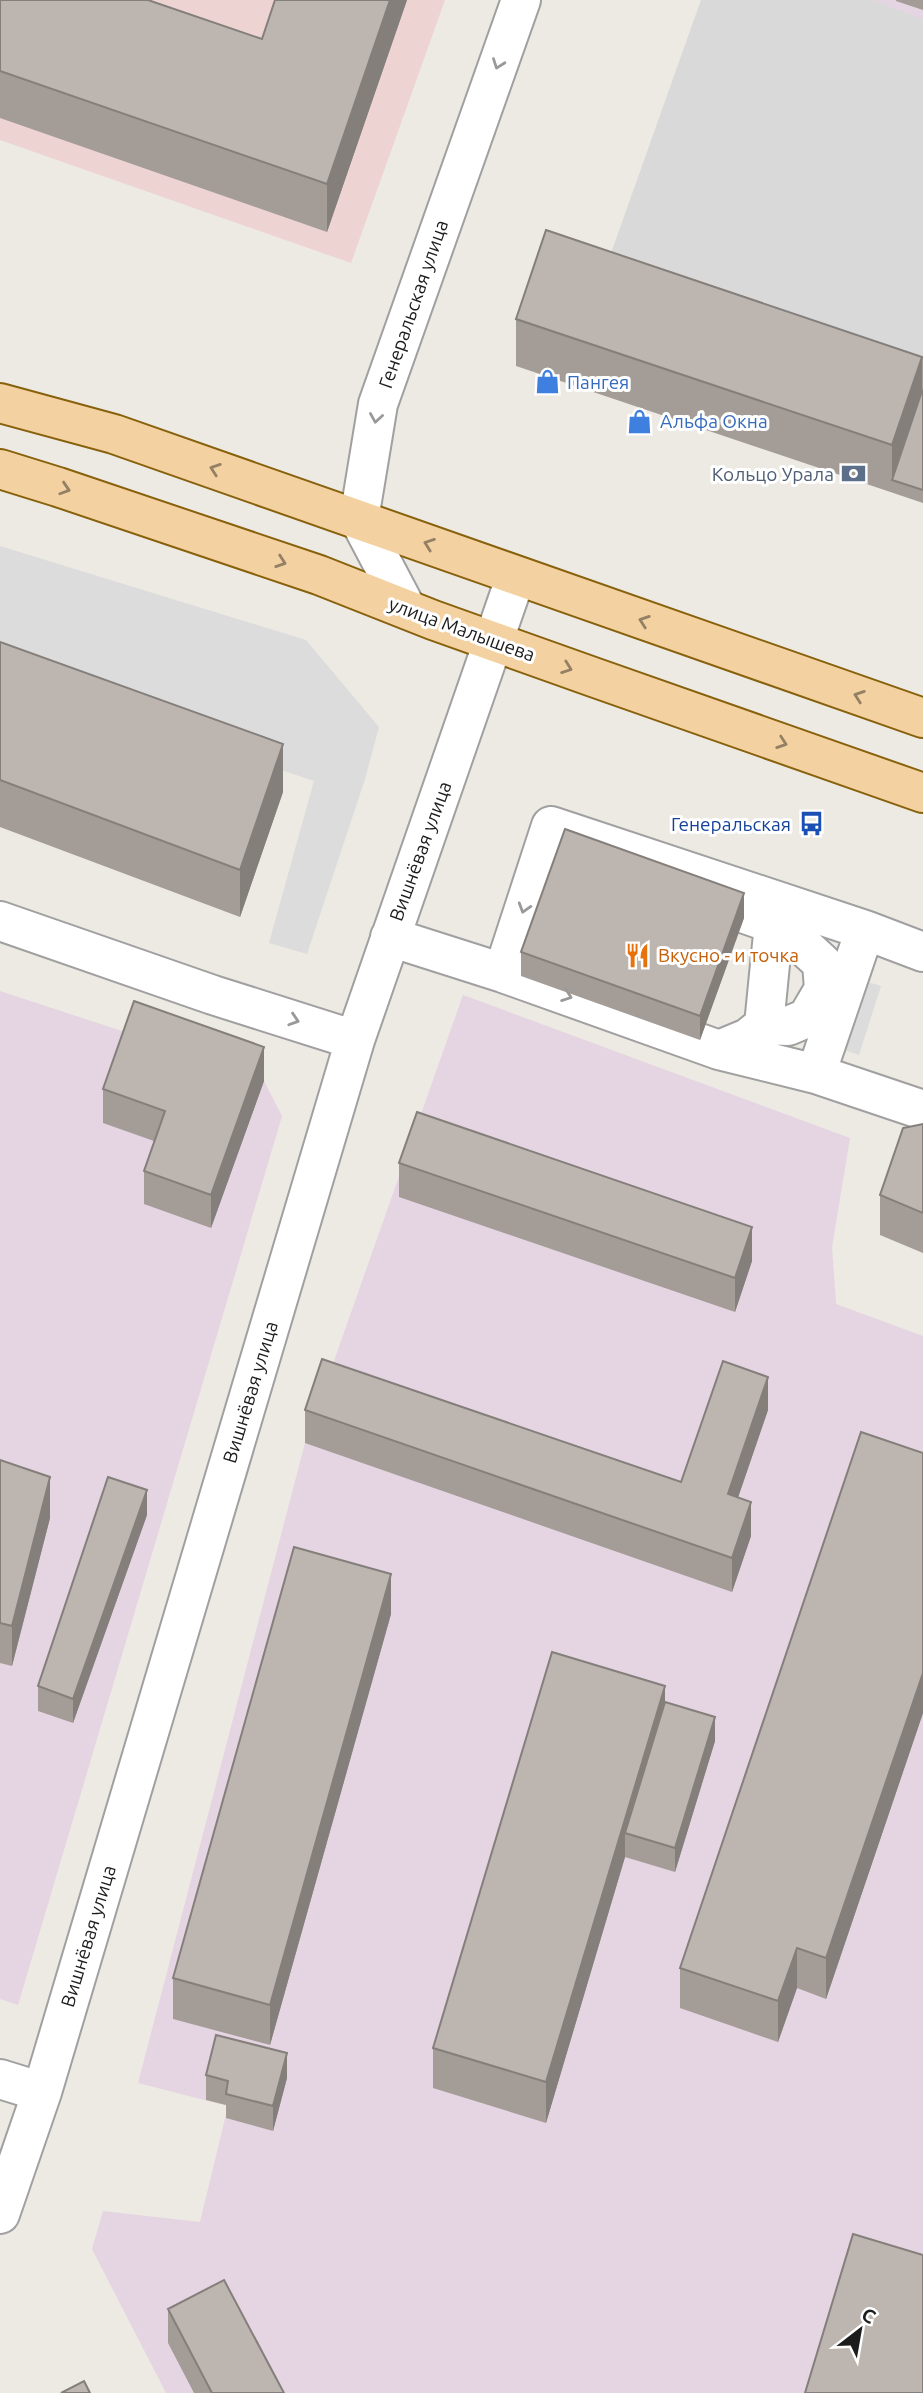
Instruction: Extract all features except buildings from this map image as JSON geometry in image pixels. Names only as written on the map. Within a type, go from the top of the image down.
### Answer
[{"type":"main road","points":[[0,403],[114,434],[923,718]]},
{"type":"main road","name":"улица Малышева","points":[[0,470],[294,567],[923,793]]},
{"type":"street","name":"Генеральская улица","points":[[359,519],[378,404],[521,0]]},
{"type":"street","points":[[359,519],[406,608]]},
{"type":"street","name":"Вишнёвая улица","points":[[0,2214],[42,2092],[355,1040],[516,576]]},
{"type":"street","points":[[503,973],[551,826],[865,930],[923,952]]},
{"type":"street","points":[[545,843],[774,924],[822,963],[824,989],[807,1017],[788,1026],[764,1026],[748,1038],[719,1050]]},
{"type":"street","points":[[0,921],[355,1040]]},
{"type":"street","points":[[764,1026],[774,924]]},
{"type":"street","points":[[816,1074],[865,930]]},
{"type":"street","points":[[390,937],[503,973],[719,1050],[816,1074],[923,1110]]},
{"type":"street","points":[[0,2079],[42,2092]]},
{"type":"shaded area","points":[[0,0],[445,0],[351,263],[0,140]]},
{"type":"shaded area","points":[[701,0],[923,0],[923,452],[573,360]]},
{"type":"shaded area","points":[[873,0],[923,0],[923,19]]},
{"type":"shaded area","points":[[0,546],[306,640],[379,727],[365,779],[307,954],[269,943],[314,781],[0,676]]},
{"type":"shaded area","points":[[854,978],[881,986],[859,1055],[833,1046]]},
{"type":"shaded area","points":[[0,991],[264,1081],[282,1116],[18,2005],[0,1999]]},
{"type":"shaded area","points":[[463,995],[850,1138],[832,1247],[836,1304],[923,1336],[923,2393],[166,2393],[92,2249],[103,2211],[200,2222],[228,2106],[138,2083],[305,1443]]},
{"type":"place","name":"Пангея","points":[[547,382]]},
{"type":"place","name":"Альфа Окна","points":[[640,421]]},
{"type":"place","name":"Кольцо Урала","points":[[854,474]]},
{"type":"place","name":"Генеральская","points":[[811,824]]},
{"type":"place","name":"Вкусно - и точка","points":[[638,955]]}]
